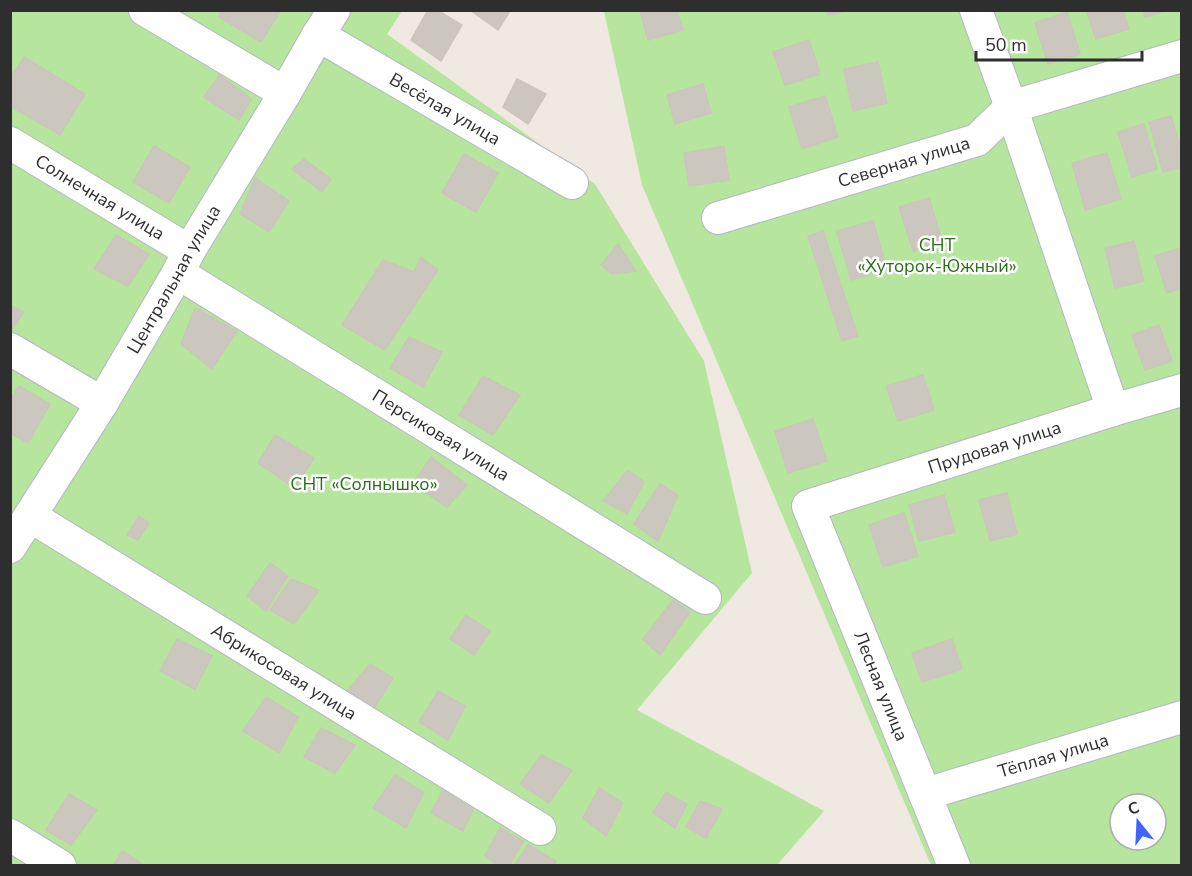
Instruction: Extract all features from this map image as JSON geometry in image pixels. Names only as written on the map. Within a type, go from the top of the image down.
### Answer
[{"type":"street","points":[[145,10],[285,93]]},
{"type":"street","points":[[976,10],[1113,410]]},
{"type":"street","name":"Центральная улица","points":[[10,547],[102,403],[183,262],[326,23]]},
{"type":"street","name":"Весёлая улица","points":[[326,23],[572,183]]},
{"type":"street","name":"Северная улица","points":[[718,218],[977,140],[1011,107],[1182,56]]},
{"type":"street","name":"Солнечная улица","points":[[10,143],[183,262]]},
{"type":"street","name":"Персиковая улица","points":[[183,262],[705,598]]},
{"type":"street","points":[[10,349],[102,403]]},
{"type":"street","name":"Прудовая улица","points":[[808,506],[1182,390]]},
{"type":"street","name":"Лесная улица","points":[[808,506],[954,866]]},
{"type":"street","name":"Абрикосовая улица","points":[[30,516],[540,829]]},
{"type":"street","name":"Тёплая улица","points":[[925,794],[1182,717]]},
{"type":"street","points":[[10,835],[60,866]]},
{"type":"green space","name":"СНТ «Солнышко»","points":[[10,11],[402,11],[387,34],[595,184],[704,361],[752,573],[637,710],[824,811],[777,865],[11,865]]},
{"type":"green space","name":"СНТ «Хуторок-Южный»","points":[[604,11],[1181,11],[1181,865],[931,865],[642,185]]},
{"type":"building","points":[[222,10],[281,10],[261,42],[219,17]]},
{"type":"building","points":[[428,10],[437,10],[462,25],[441,61],[411,40]]},
{"type":"building","points":[[470,10],[510,10],[510,11],[498,30]]},
{"type":"building","points":[[640,10],[677,10],[683,30],[648,40]]},
{"type":"building","points":[[827,10],[851,10],[828,15]]},
{"type":"building","points":[[1095,10],[1123,10],[1129,29],[1096,39],[1087,13]]},
{"type":"building","points":[[1143,10],[1168,10],[1145,17]]},
{"type":"building","points":[[1067,12],[1080,54],[1048,64],[1035,23]]},
{"type":"building","points":[[809,40],[820,74],[785,85],[773,52]]},
{"type":"building","points":[[24,57],[85,94],[60,135],[10,106],[10,79]]},
{"type":"building","points":[[878,62],[887,103],[853,111],[844,69]]},
{"type":"building","points":[[220,75],[251,99],[239,120],[204,97]]},
{"type":"building","points":[[517,79],[546,94],[528,124],[503,107]]},
{"type":"building","points":[[703,84],[711,113],[675,124],[667,95]]},
{"type":"building","points":[[825,96],[838,137],[802,149],[789,107]]},
{"type":"building","points":[[1171,116],[1182,153],[1182,167],[1163,172],[1149,122]]},
{"type":"building","points":[[1144,124],[1157,169],[1132,177],[1118,132]]},
{"type":"building","points":[[154,146],[190,167],[169,203],[133,182]]},
{"type":"building","points":[[724,146],[729,180],[689,186],[684,153]]},
{"type":"building","points":[[1107,153],[1121,199],[1085,210],[1072,163]]},
{"type":"building","points":[[464,154],[498,173],[476,212],[442,193]]},
{"type":"building","points":[[304,159],[331,179],[322,192],[292,169]]},
{"type":"building","points":[[255,178],[289,201],[269,232],[240,214]]},
{"type":"building","points":[[929,198],[942,241],[913,251],[899,207]]},
{"type":"building","points":[[873,221],[887,269],[851,280],[837,231]]},
{"type":"building","points":[[823,231],[858,336],[842,341],[808,236]]},
{"type":"building","points":[[116,235],[149,254],[128,286],[94,269]]},
{"type":"building","points":[[1134,241],[1144,281],[1115,288],[1105,248]]},
{"type":"building","points":[[618,244],[636,271],[612,274],[601,265]]},
{"type":"building","points":[[1180,248],[1182,288],[1167,293],[1155,256]]},
{"type":"building","points":[[421,257],[438,270],[385,350],[342,325],[383,260],[414,272]]},
{"type":"building","points":[[10,305],[24,312],[10,333]]},
{"type":"building","points":[[195,308],[237,331],[212,369],[181,344]]},
{"type":"building","points":[[1159,325],[1172,361],[1145,370],[1132,335]]},
{"type":"building","points":[[409,337],[442,352],[423,387],[390,368]]},
{"type":"building","points":[[923,375],[934,410],[898,421],[886,386]]},
{"type":"building","points":[[483,376],[520,395],[493,435],[459,415]]},
{"type":"building","points":[[19,386],[50,404],[28,443],[10,433],[10,401]]},
{"type":"building","points":[[813,419],[827,461],[788,473],[775,431]]},
{"type":"building","points":[[275,435],[314,458],[295,488],[258,463]]},
{"type":"building","points":[[431,457],[467,485],[447,507],[413,484]]},
{"type":"building","points":[[628,470],[644,482],[627,514],[603,501]]},
{"type":"building","points":[[660,484],[678,495],[658,541],[634,524]]},
{"type":"building","points":[[1007,493],[1017,534],[990,541],[979,500]]},
{"type":"building","points":[[944,495],[955,532],[919,541],[909,505]]},
{"type":"building","points":[[904,513],[918,556],[883,567],[869,525]]},
{"type":"building","points":[[139,516],[149,523],[138,540],[127,535]]},
{"type":"building","points":[[270,563],[288,576],[266,611],[247,596]]},
{"type":"building","points":[[291,579],[319,590],[294,624],[270,610]]},
{"type":"building","points":[[673,600],[690,612],[660,655],[643,639]]},
{"type":"building","points":[[466,615],[490,631],[474,655],[450,639]]},
{"type":"building","points":[[177,639],[212,656],[195,689],[160,671]]},
{"type":"building","points":[[952,639],[962,669],[922,682],[912,653]]},
{"type":"building","points":[[370,664],[393,678],[371,713],[344,695]]},
{"type":"building","points":[[438,691],[465,706],[448,740],[419,722]]},
{"type":"building","points":[[266,697],[298,717],[279,753],[243,731]]},
{"type":"building","points":[[321,728],[355,745],[335,773],[304,757]]},
{"type":"building","points":[[541,755],[572,770],[549,803],[520,784]]},
{"type":"building","points":[[395,775],[424,792],[406,828],[373,808]]},
{"type":"building","points":[[599,788],[623,803],[606,836],[583,818]]},
{"type":"building","points":[[443,790],[473,810],[463,831],[431,813]]},
{"type":"building","points":[[666,792],[687,804],[675,828],[653,813]]},
{"type":"building","points":[[69,794],[97,810],[71,845],[46,830]]},
{"type":"building","points":[[700,801],[722,809],[706,838],[686,827]]},
{"type":"building","points":[[500,828],[523,841],[509,866],[498,866],[485,855]]},
{"type":"building","points":[[528,845],[556,861],[554,866],[514,866]]},
{"type":"building","points":[[122,851],[145,866],[113,866]]}]
